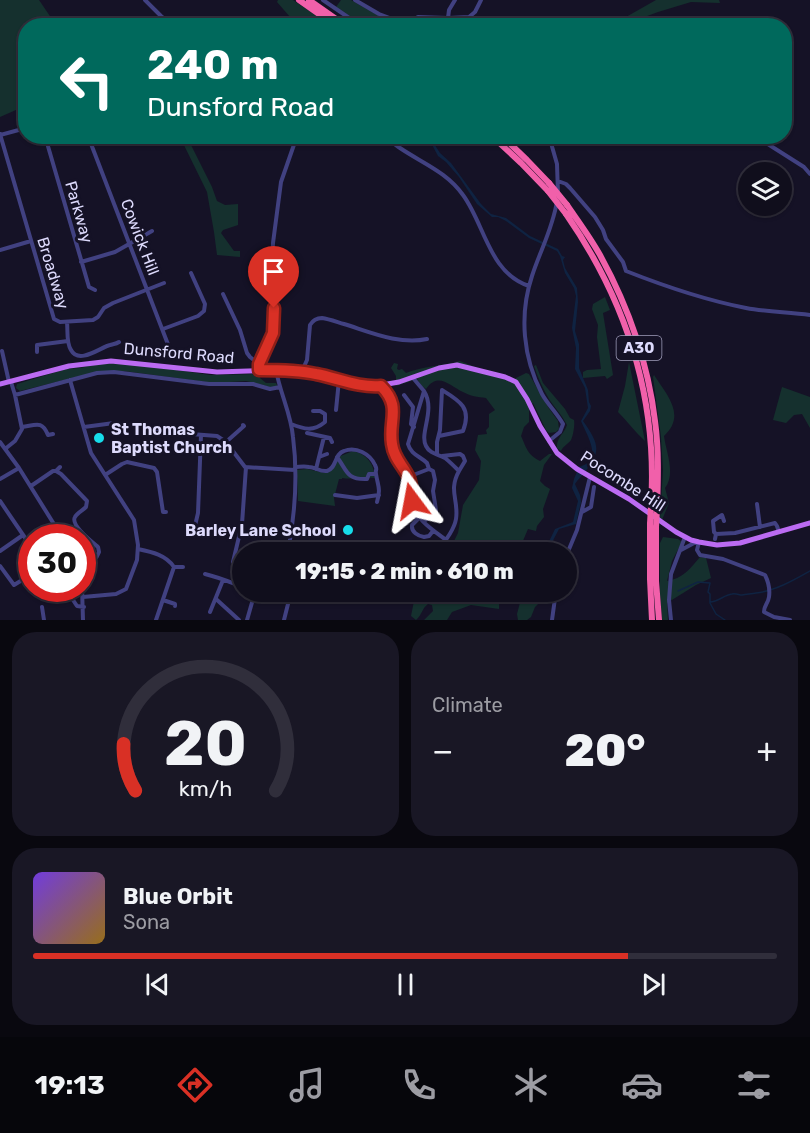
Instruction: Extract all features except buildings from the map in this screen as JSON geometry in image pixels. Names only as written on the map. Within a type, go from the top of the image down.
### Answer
[{"type":"highway","points":[[299,0],[325,18]]},
{"type":"highway","points":[[309,0],[335,18]]},
{"type":"highway","name":"A30","points":[[501,144],[548,191],[566,214],[596,261],[625,323],[635,353],[647,412],[654,507]]},
{"type":"highway","name":"A30","points":[[510,144],[567,205],[599,254],[623,302],[643,359],[656,422],[658,468],[650,579],[652,620]]},
{"type":"highway","name":"A30","points":[[653,526],[658,620]]},
{"type":"main road","name":"Dunsford Road","points":[[0,384],[75,364],[111,361],[217,372],[259,367],[302,371],[366,386],[381,386],[399,382],[439,368],[457,365],[516,382],[523,391],[540,426]]},
{"type":"main road","name":"Pocombe Hill","points":[[540,426],[557,453],[577,469],[629,499],[685,537],[700,542]]},
{"type":"main road","points":[[700,542],[717,545],[740,543],[810,523]]},
{"type":"street","points":[[145,0],[163,18]]},
{"type":"street","points":[[323,0],[349,18]]},
{"type":"street","points":[[355,0],[390,18]]},
{"type":"street","points":[[448,18],[449,10],[455,0]]},
{"type":"street","points":[[416,18],[470,17],[481,0]]},
{"type":"street","points":[[0,134],[18,130]]},
{"type":"street","name":"Broadway","points":[[0,134],[53,318],[58,322],[95,319],[108,306],[164,283]]},
{"type":"street","name":"Parkway","points":[[47,144],[89,287],[95,291]]},
{"type":"street","name":"Cowick Hill","points":[[91,144],[169,347]]},
{"type":"street","points":[[224,294],[240,330],[247,353],[259,367],[274,327],[272,274],[275,230],[281,182],[294,144]]},
{"type":"street","points":[[395,144],[456,185],[470,204],[497,261],[511,277],[529,286]]},
{"type":"street","points":[[549,441],[560,432],[563,424],[543,396],[535,377],[528,355],[524,312],[529,286],[556,207],[558,181],[552,144]]},
{"type":"street","points":[[768,144],[804,167],[810,174]]},
{"type":"street","points":[[558,181],[570,188],[595,217],[606,239],[623,262],[626,271],[728,304],[810,315]]},
{"type":"street","points":[[81,262],[115,252],[152,231]]},
{"type":"street","points":[[0,250],[31,242]]},
{"type":"street","points":[[163,329],[198,316],[204,311],[205,304],[191,273]]},
{"type":"street","points":[[302,371],[307,360],[310,325],[318,318],[398,339],[427,339]]},
{"type":"street","points":[[67,322],[68,342],[73,353],[82,356],[92,354],[119,342]]},
{"type":"street","points":[[33,340],[37,345],[37,352]]},
{"type":"street","points":[[37,345],[68,342]]},
{"type":"street","points":[[2,351],[22,427],[15,441],[5,449]]},
{"type":"street","points":[[276,370],[293,437],[296,491],[290,542]]},
{"type":"street","points":[[15,395],[97,373],[118,372],[209,384],[253,384],[270,389],[280,387]]},
{"type":"street","points":[[413,378],[424,391],[429,407],[424,443],[429,450],[459,471]]},
{"type":"street","points":[[70,380],[91,453],[134,520],[138,549],[134,570],[124,590],[116,594],[96,596]]},
{"type":"street","points":[[336,410],[339,381]]},
{"type":"street","points":[[381,386],[394,407],[392,443],[396,458],[408,477],[413,506],[420,519]]},
{"type":"street","points":[[439,436],[463,431],[466,419],[463,405],[442,390],[437,442],[439,455]]},
{"type":"street","points":[[424,391],[408,442],[413,454],[425,461],[429,469],[433,471],[436,510],[434,514],[420,519],[411,527],[417,535],[426,537],[433,531]]},
{"type":"street","points":[[404,395],[413,407],[411,424],[414,427]]},
{"type":"street","points":[[291,424],[310,429],[318,427],[325,422],[325,414],[321,411],[313,411]]},
{"type":"street","points":[[84,427],[119,423],[178,433],[217,436],[226,442],[246,468],[309,467],[324,471],[330,470],[342,451],[359,450],[372,460],[376,467],[379,487],[377,502]]},
{"type":"street","points":[[22,427],[38,424],[45,428],[48,435]]},
{"type":"street","points":[[226,442],[244,426]]},
{"type":"street","points":[[307,433],[331,438],[332,442]]},
{"type":"street","points":[[194,530],[198,513],[201,435]]},
{"type":"street","points":[[316,469],[324,436]]},
{"type":"street","points":[[0,442],[20,468],[54,524]]},
{"type":"street","points":[[319,457],[327,454]]},
{"type":"street","points":[[407,498],[410,509],[446,540],[456,518],[454,483],[465,461],[460,454],[439,455]]},
{"type":"street","points":[[337,456],[345,472],[350,476],[367,479],[369,474],[376,474]]},
{"type":"street","points":[[105,476],[127,462],[154,468],[157,472],[163,512]]},
{"type":"street","points":[[0,479],[20,468]]},
{"type":"street","points":[[238,542],[242,524],[246,468]]},
{"type":"street","points":[[30,486],[58,469],[87,503],[86,507],[74,517],[75,524]]},
{"type":"street","points":[[408,477],[429,469]]},
{"type":"street","points":[[572,542],[582,512],[587,475]]},
{"type":"street","points":[[582,512],[591,507],[594,487]]},
{"type":"street","points":[[335,495],[357,498],[379,495]]},
{"type":"street","points":[[0,501],[18,528]]},
{"type":"street","points":[[757,504],[760,527]]},
{"type":"street","points":[[724,521],[722,515],[713,521],[716,537],[775,524],[779,532]]},
{"type":"street","points":[[671,620],[669,600],[671,574],[685,537]]},
{"type":"street","points":[[0,551],[18,538]]},
{"type":"street","points":[[681,550],[700,542]]},
{"type":"street","points":[[700,542],[697,550],[700,555],[723,559],[765,575],[769,600],[764,612],[774,617],[790,620]]},
{"type":"street","points":[[138,549],[163,556],[174,567]]},
{"type":"street","points":[[0,566],[14,585],[18,583]]},
{"type":"street","points":[[174,567],[183,567]]},
{"type":"street","points":[[156,620],[174,567]]},
{"type":"street","points":[[205,574],[220,577],[232,583]]},
{"type":"street","points":[[210,612],[223,580]]},
{"type":"street","points":[[216,599],[239,620]]},
{"type":"street","points":[[163,600],[175,604]]},
{"type":"street","points":[[74,602],[76,606],[84,607]]},
{"type":"street","points":[[83,620],[84,602]]},
{"type":"street","points":[[247,620],[251,602]]},
{"type":"street","points":[[284,620],[288,602]]},
{"type":"street","points":[[552,620],[554,602]]},
{"type":"street","points":[[42,607],[44,620]]},
{"type":"green space","points":[[0,0],[39,0],[51,18],[18,18],[18,109],[0,117]]},
{"type":"green space","points":[[278,0],[293,0],[320,18],[291,18],[277,2]]},
{"type":"green space","points":[[341,0],[351,0],[382,18],[353,18],[336,7]]},
{"type":"green space","points":[[656,0],[719,0],[720,3],[691,2],[642,18],[621,18]]},
{"type":"green space","points":[[183,144],[190,144],[217,201],[225,205],[238,204],[238,225],[223,230],[221,233],[234,251],[240,251],[240,257],[217,255],[207,192]]},
{"type":"green space","points":[[605,297],[610,310],[603,313],[613,375],[607,379],[605,376],[583,378],[583,372],[587,370],[601,369],[597,337],[598,325],[592,309],[593,304]]},
{"type":"green space","points":[[460,361],[513,382],[526,373],[529,374],[558,421],[559,429],[549,433],[533,403],[529,408],[529,422],[524,427],[521,436],[526,448],[540,461],[552,454],[544,465],[540,481],[550,489],[543,509],[544,517],[536,531],[528,529],[522,542],[454,542],[458,533],[463,505],[479,480],[481,461],[475,450],[478,435],[487,434],[489,414],[495,410],[486,398],[468,394],[440,380],[435,381],[426,389],[417,379],[396,386],[396,376],[391,368],[394,363],[398,364],[397,369],[402,369],[406,373]]},
{"type":"green space","points":[[629,362],[645,441],[618,412]]},
{"type":"green space","points":[[117,363],[210,375],[258,374],[266,383],[277,385],[269,387],[246,381],[214,383],[124,371],[76,377],[20,391],[16,388],[17,384],[66,369]]},
{"type":"green space","points":[[536,365],[543,383],[574,420],[571,440],[561,451],[557,448],[558,441],[567,425],[549,399],[534,366]]},
{"type":"green space","points":[[654,375],[669,397],[674,412],[671,428],[664,436],[670,476],[665,488],[669,503],[662,520],[660,520],[663,470]]},
{"type":"green space","points":[[782,387],[810,397],[810,428],[802,414],[794,415],[786,423],[773,420]]},
{"type":"green space","points":[[353,451],[369,460],[375,478],[339,479],[334,498],[335,506],[298,501],[297,470],[329,472],[338,457]]},
{"type":"green space","points":[[663,537],[678,539],[682,542],[672,561],[667,581],[682,575],[700,557],[706,558],[711,578],[667,603],[668,620],[662,620],[660,595],[660,543]]},
{"type":"green space","points":[[414,602],[499,602],[499,609],[471,605],[452,612],[447,620],[424,620],[433,611],[432,605],[428,604],[416,620],[411,616]]},
{"type":"green space","points":[[520,602],[540,602],[527,620],[518,620]]},
{"type":"water","points":[[432,144],[451,163],[491,214],[506,218],[530,236],[558,249],[565,257],[563,260],[565,268],[577,288],[575,331],[579,344],[579,368],[588,390],[591,406],[583,421],[595,442],[596,453],[575,484],[581,502],[576,524],[559,529],[552,542],[549,542],[555,529],[573,522],[578,501],[572,488],[574,479],[579,467],[587,464],[592,453],[590,440],[581,421],[588,408],[585,388],[575,369],[576,348],[572,328],[576,296],[574,288],[565,273],[557,251],[529,238],[506,221],[492,217],[477,204],[446,162],[438,156]]},
{"type":"waterway","points":[[678,591],[698,582],[710,583],[708,592],[710,602],[713,602],[732,594],[742,595],[770,590],[810,571]]},
{"type":"waterway","points":[[710,603],[716,614],[725,620]]},
{"type":"place","name":"St Thomas Baptist Church","points":[[99,438]]},
{"type":"place","name":"Barley Lane School","points":[[348,530]]},
{"type":"route","points":[[274,308],[273,333],[259,364],[259,370],[302,371],[339,381],[381,386],[394,407],[392,443],[396,458],[408,477],[412,501]]}]
